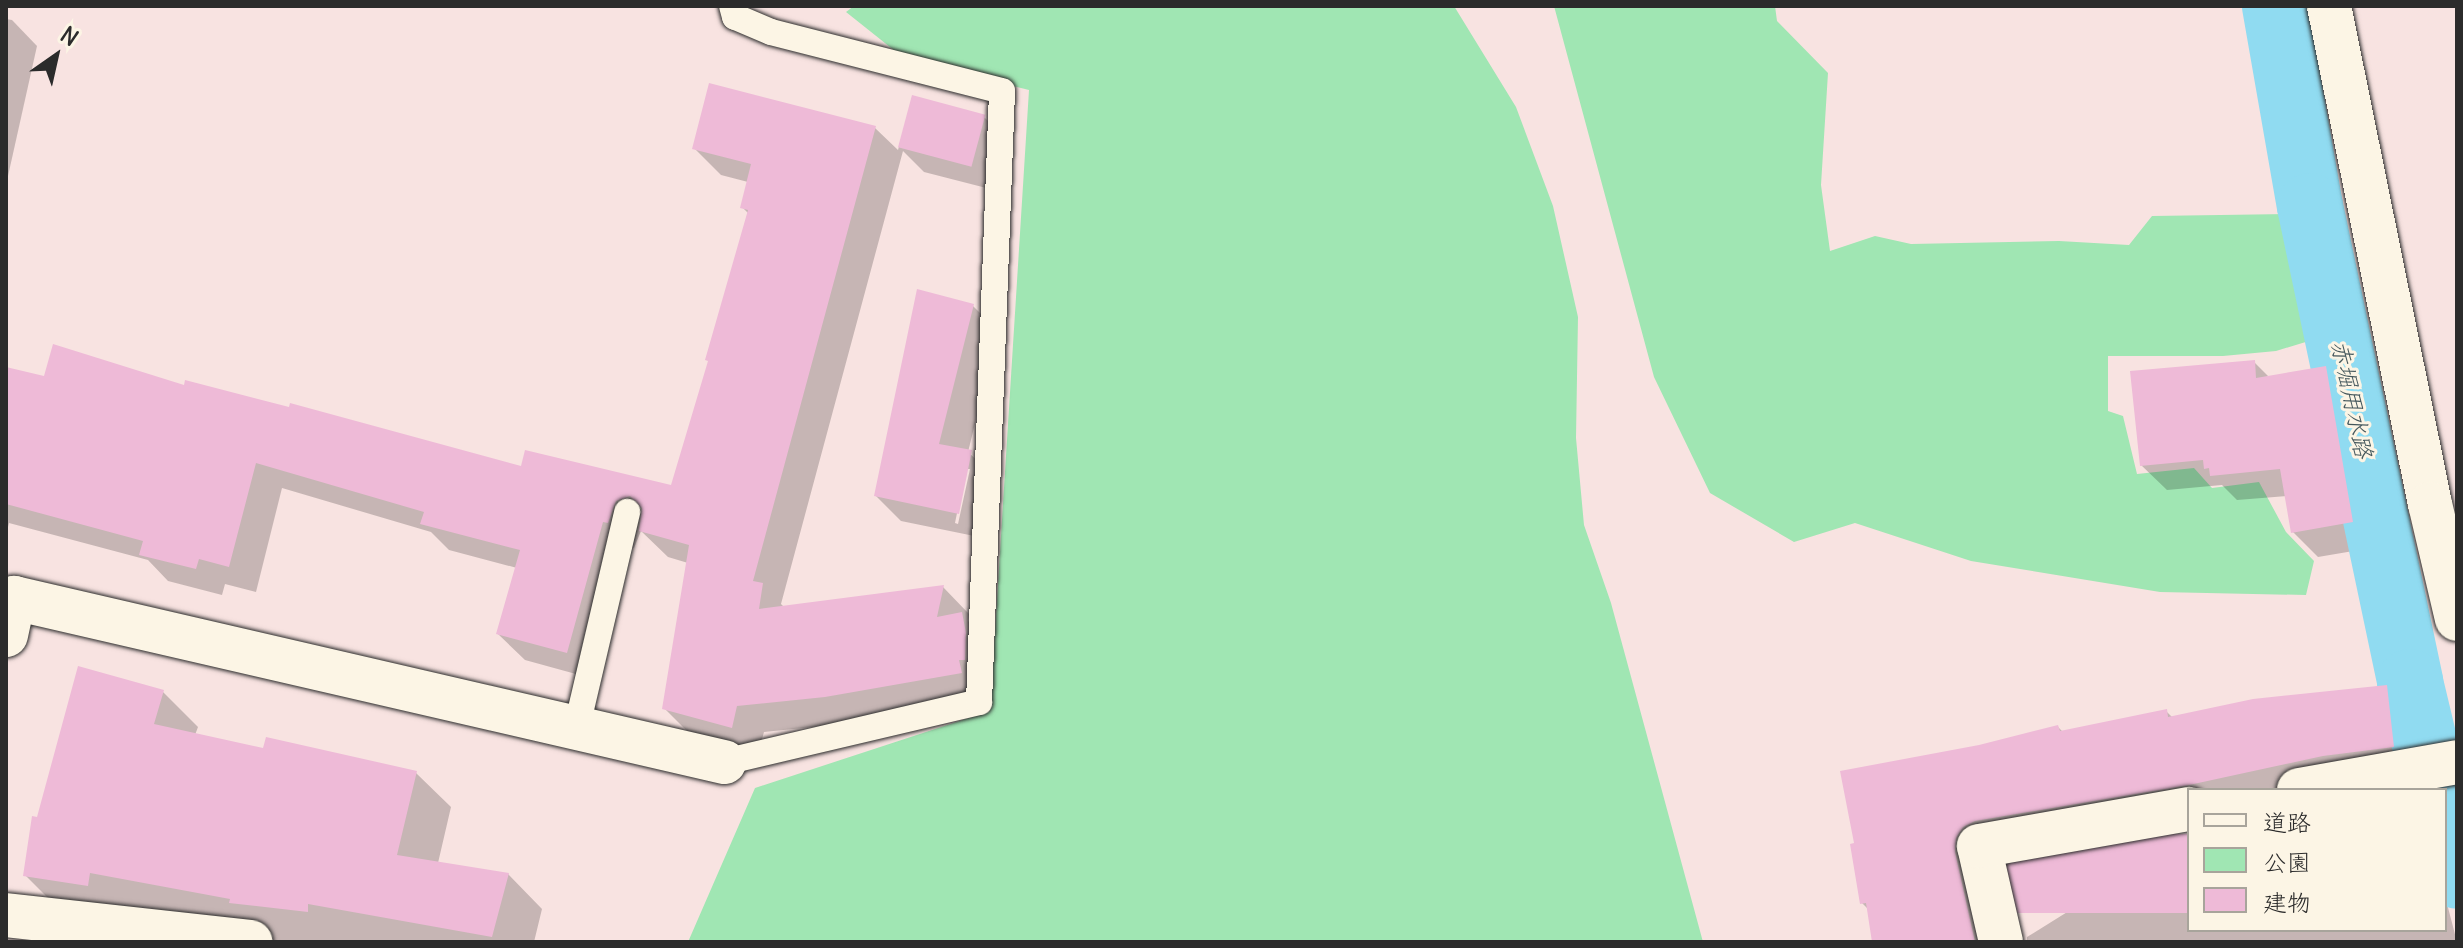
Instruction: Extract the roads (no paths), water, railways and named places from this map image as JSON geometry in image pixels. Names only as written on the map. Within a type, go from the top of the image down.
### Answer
[{"type":"street","points":[[2329,6],[2430,504],[2457,619]]},
{"type":"street","points":[[6,635],[14,598],[724,762]]},
{"type":"street","points":[[2310,788],[2457,762]]},
{"type":"street","points":[[2001,942],[1979,846],[2187,809]]},
{"type":"street","points":[[6,915],[251,942]]},
{"type":"lane","points":[[724,762],[979,702],[1002,91],[771,32],[735,17],[732,6]]},
{"type":"lane","points":[[577,726],[627,512]]},
{"type":"waterway","name":"赤堀用水路","points":[[2275,6],[2310,206],[2410,682],[2436,788]]},
{"type":"waterway","name":"赤堀用水路","points":[[2447,834],[2457,876]]}]
